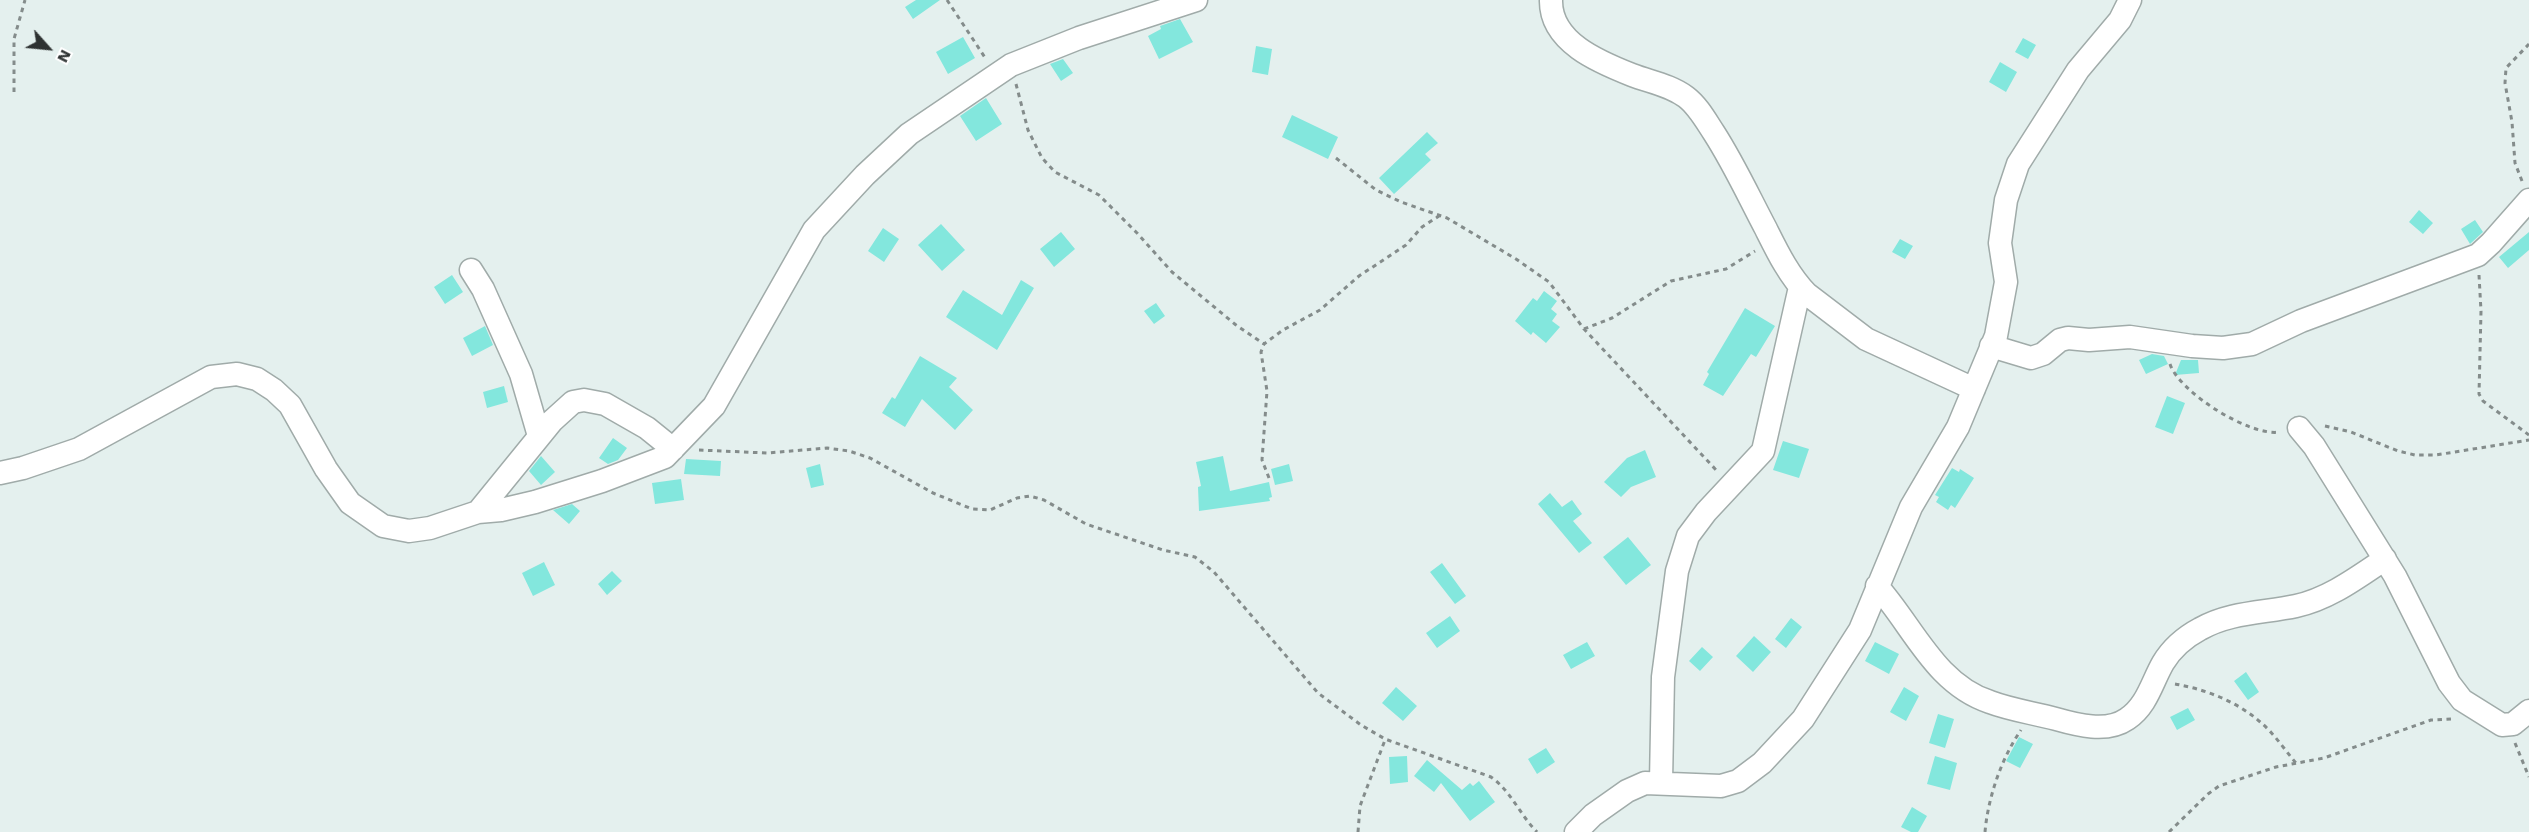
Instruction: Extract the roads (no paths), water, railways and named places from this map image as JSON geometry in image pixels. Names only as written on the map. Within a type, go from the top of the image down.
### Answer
[{"type":"street","points":[[0,473],[23,468],[79,449],[211,377],[237,374],[257,379],[274,390],[290,405],[326,469],[350,503],[383,526],[410,531],[430,528],[478,512],[501,510],[535,502],[602,482],[664,457],[714,406],[814,230],[865,175],[909,134],[1004,70],[1079,38],[1196,0]]},
{"type":"street","points":[[1551,0],[1550,8],[1558,29],[1580,51],[1632,75],[1671,88],[1688,98],[1701,113],[1725,150],[1771,240],[1800,287],[1866,339],[1974,389]]},
{"type":"street","points":[[1576,832],[1593,815],[1626,791],[1645,783],[1721,786],[1738,781],[1762,763],[1803,719],[1860,630],[1911,507],[1958,427],[1992,346],[2004,303],[2006,282],[2000,243],[2006,200],[2018,164],[2078,70],[2120,20],[2130,0]]},
{"type":"street","points":[[1992,346],[2031,358],[2043,354],[2060,340],[2068,338],[2089,340],[2130,336],[2192,346],[2223,348],[2252,344],[2301,321],[2478,255],[2529,200]]},
{"type":"street","points":[[471,270],[483,289],[521,374],[540,436]]},
{"type":"street","points":[[1661,782],[1663,677],[1677,571],[1688,536],[1706,512],[1763,451],[1800,287]]},
{"type":"street","points":[[478,512],[552,421],[573,402],[584,400],[605,404],[639,423],[673,449]]},
{"type":"street","points":[[2299,428],[2314,446],[2385,559],[2449,683],[2462,700],[2496,722],[2513,724],[2529,711]]},
{"type":"street","points":[[1877,586],[1917,641],[1949,678],[1989,702],[2073,724],[2094,727],[2113,726],[2127,719],[2142,705],[2155,683],[2162,664],[2173,648],[2200,629],[2224,617],[2299,606],[2348,583],[2385,559]]}]
